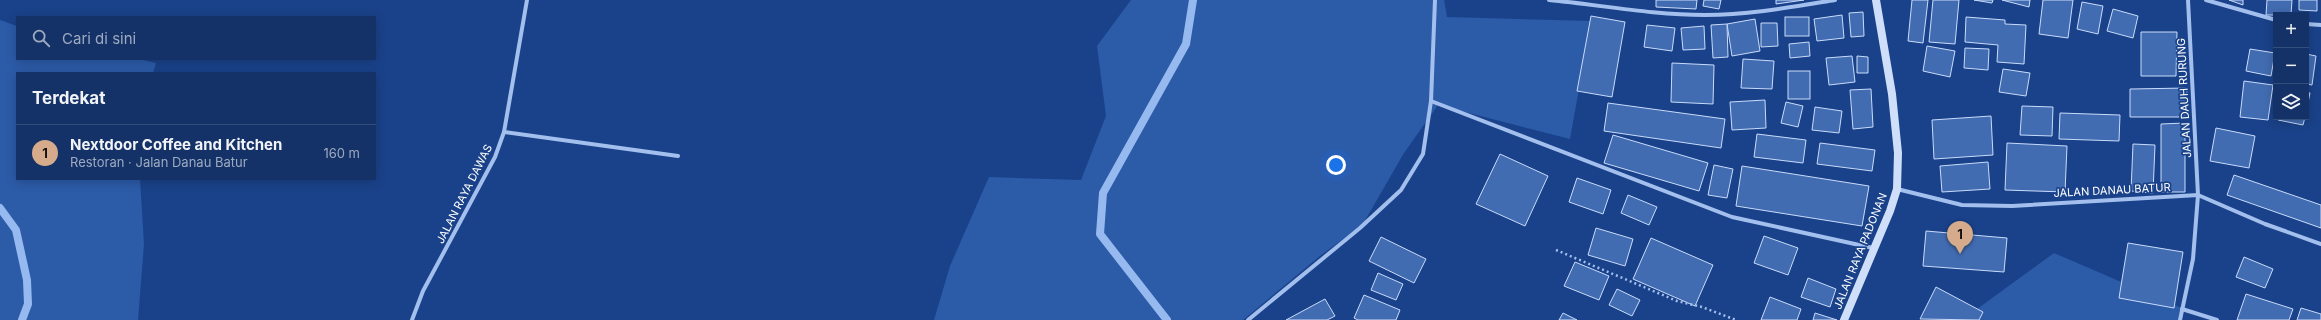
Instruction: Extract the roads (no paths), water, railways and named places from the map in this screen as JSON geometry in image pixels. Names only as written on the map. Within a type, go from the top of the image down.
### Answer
[{"type":"main road","name":"JALAN RAYA PADONAN","points":[[1844,320],[1873,248],[1890,211],[1897,189],[1898,153],[1892,94],[1876,0]]},
{"type":"street","name":"JALAN RAYA DAWAS","points":[[412,320],[424,291],[495,157],[504,132],[527,0]]},
{"type":"street","points":[[1248,320],[1360,228],[1401,190],[1423,154],[1431,101],[1435,0]]},
{"type":"street","points":[[1549,0],[1642,11],[1705,15],[1768,10],[1835,0]]},
{"type":"street","name":"JALAN DAUH RURUNG","points":[[2180,320],[2193,259],[2198,195],[2188,0]]},
{"type":"street","points":[[2206,0],[2273,19]]},
{"type":"street","points":[[2309,24],[2321,25]]},
{"type":"street","points":[[1431,101],[1732,217],[1873,248]]},
{"type":"street","points":[[504,132],[678,156]]},
{"type":"street","name":"JALAN DANAU BATUR","points":[[1897,189],[1962,205],[2012,206],[2198,195],[2264,224],[2321,244]]},
{"type":"street","points":[[2182,309],[2217,320]]},
{"type":"waterway","points":[[1167,320],[1100,234],[1103,193],[1186,44],[1193,0]]},
{"type":"waterway","points":[[0,208],[16,230],[27,280],[28,304],[22,320]]},
{"type":"place","name":"Nextdoor Coffee and Kitchen","points":[[1960,254]]}]
